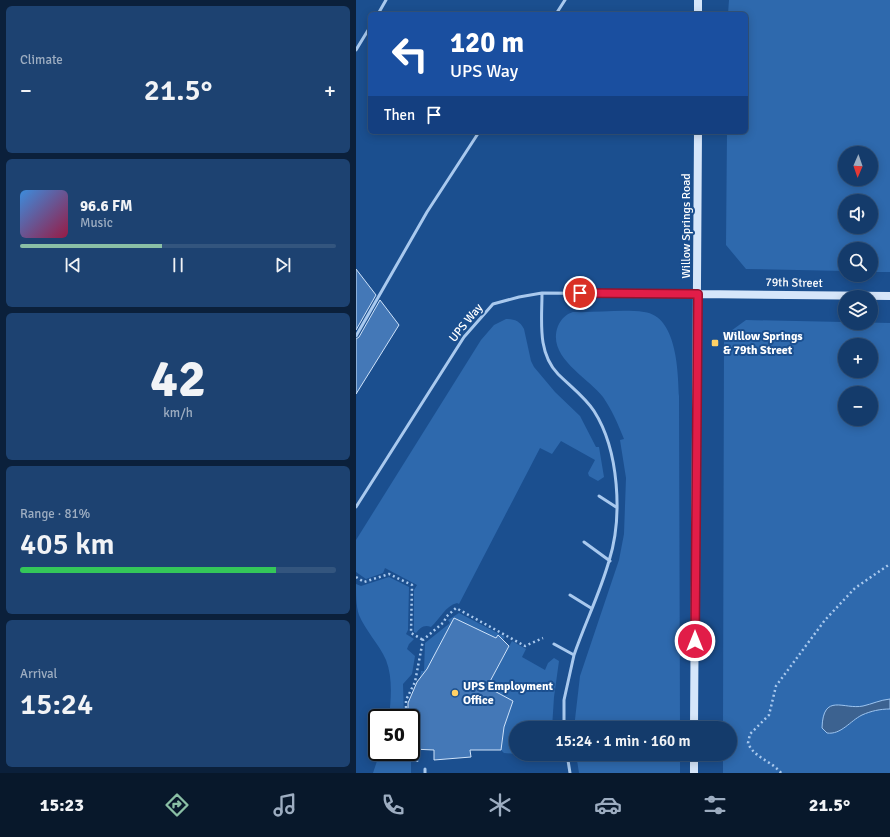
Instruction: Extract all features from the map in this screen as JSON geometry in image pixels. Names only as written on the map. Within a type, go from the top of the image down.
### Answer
[{"type":"main road","points":[[698,0],[698,12]]},
{"type":"main road","name":"Willow Springs Road","points":[[694,721],[698,134]]},
{"type":"main road","name":"79th Street","points":[[698,294],[890,296]]},
{"type":"main road","points":[[694,761],[694,773]]},
{"type":"lane","points":[[379,12],[386,0]]},
{"type":"lane","points":[[557,12],[564,0]]},
{"type":"lane","points":[[356,50],[368,29]]},
{"type":"lane","points":[[356,336],[428,212],[479,134]]},
{"type":"lane","points":[[542,293],[543,350],[557,372],[591,407],[605,431],[614,462],[616,524],[610,560],[574,655],[566,685],[564,721]]},
{"type":"lane","name":"UPS Way","points":[[356,508],[464,337],[493,304],[542,293],[698,294]]},
{"type":"lane","points":[[599,496],[616,507]]},
{"type":"lane","points":[[584,542],[610,560]]},
{"type":"lane","points":[[570,595],[591,608]]},
{"type":"lane","points":[[554,644],[574,655]]},
{"type":"lane","points":[[568,761],[570,773]]},
{"type":"path","points":[[781,773],[777,768],[752,751],[748,743],[750,734],[770,715],[776,686],[828,616],[855,588],[890,564]]},
{"type":"path","points":[[356,577],[364,582],[389,574],[412,586],[411,633],[423,640]]},
{"type":"path","points":[[406,709],[406,700],[415,682],[423,640],[444,622],[446,617],[456,608],[525,646],[543,638]]},
{"type":"shaded area","points":[[729,0],[890,0],[890,272],[878,272],[878,242],[838,242],[838,271],[746,269],[726,245],[727,134],[748,134],[748,12],[728,12]]},
{"type":"shaded area","points":[[573,312],[644,312],[655,316],[663,323],[674,346],[678,373],[679,396],[680,721],[575,721],[580,676],[619,560],[624,534],[626,478],[620,440],[624,439],[612,412],[596,389],[570,366],[558,347],[556,337],[558,326],[568,314]]},
{"type":"shaded area","points":[[506,319],[512,319],[521,324],[524,329],[531,361],[534,367],[555,392],[580,416],[596,447],[599,447],[604,477],[598,481],[589,476],[588,473],[595,460],[561,441],[552,454],[540,448],[459,604],[457,603],[449,607],[431,627],[422,627],[416,633],[414,632],[414,590],[417,585],[385,568],[383,573],[366,579],[356,572],[356,540],[481,340],[494,325]]},
{"type":"shaded area","points":[[746,320],[838,322],[838,330],[878,330],[878,323],[890,323],[890,773],[723,773],[723,761],[737,761],[737,721],[723,721],[724,336]]},
{"type":"shaded area","points":[[389,577],[409,587],[408,630],[406,634],[414,639],[409,644],[407,649],[415,656],[412,674],[403,684],[404,709],[390,709],[390,674],[386,660],[359,615],[356,584],[361,586]]},
{"type":"shaded area","points":[[459,613],[505,637],[503,640],[498,635],[496,638],[427,669],[420,678],[421,671],[424,671],[425,643],[450,623],[448,620]]},
{"type":"shaded area","points":[[512,641],[526,649],[522,657],[545,670],[548,663],[554,658],[559,661],[552,721],[509,721],[509,753],[504,753],[501,750],[504,727],[513,701],[487,687]]},
{"type":"shaded area","points":[[890,699],[890,709],[876,710],[862,715],[837,732],[827,733],[822,728],[823,717],[826,710],[830,706],[836,705],[856,707]]},
{"type":"shaded area","points":[[377,761],[411,761],[411,773],[373,773]]},
{"type":"shaded area","points":[[577,761],[680,761],[680,773],[579,773]]},
{"type":"building","points":[[356,269],[376,295],[356,330]]},
{"type":"building","points":[[380,300],[399,325],[356,394],[356,339],[359,337]]},
{"type":"building","name":"UPS Employment Office","points":[[454,618],[496,638],[498,635],[509,646],[487,687],[513,701],[504,727],[501,750],[470,750],[471,757],[434,760],[434,750],[420,749],[420,709],[408,709],[408,703],[417,682],[427,669]]},
{"type":"place","name":"Willow Springs & 79th Street","points":[[715,343]]},
{"type":"place","name":"UPS Employment Office","points":[[455,693]]},
{"type":"route","points":[[580,293],[698,294],[695,641]]}]
